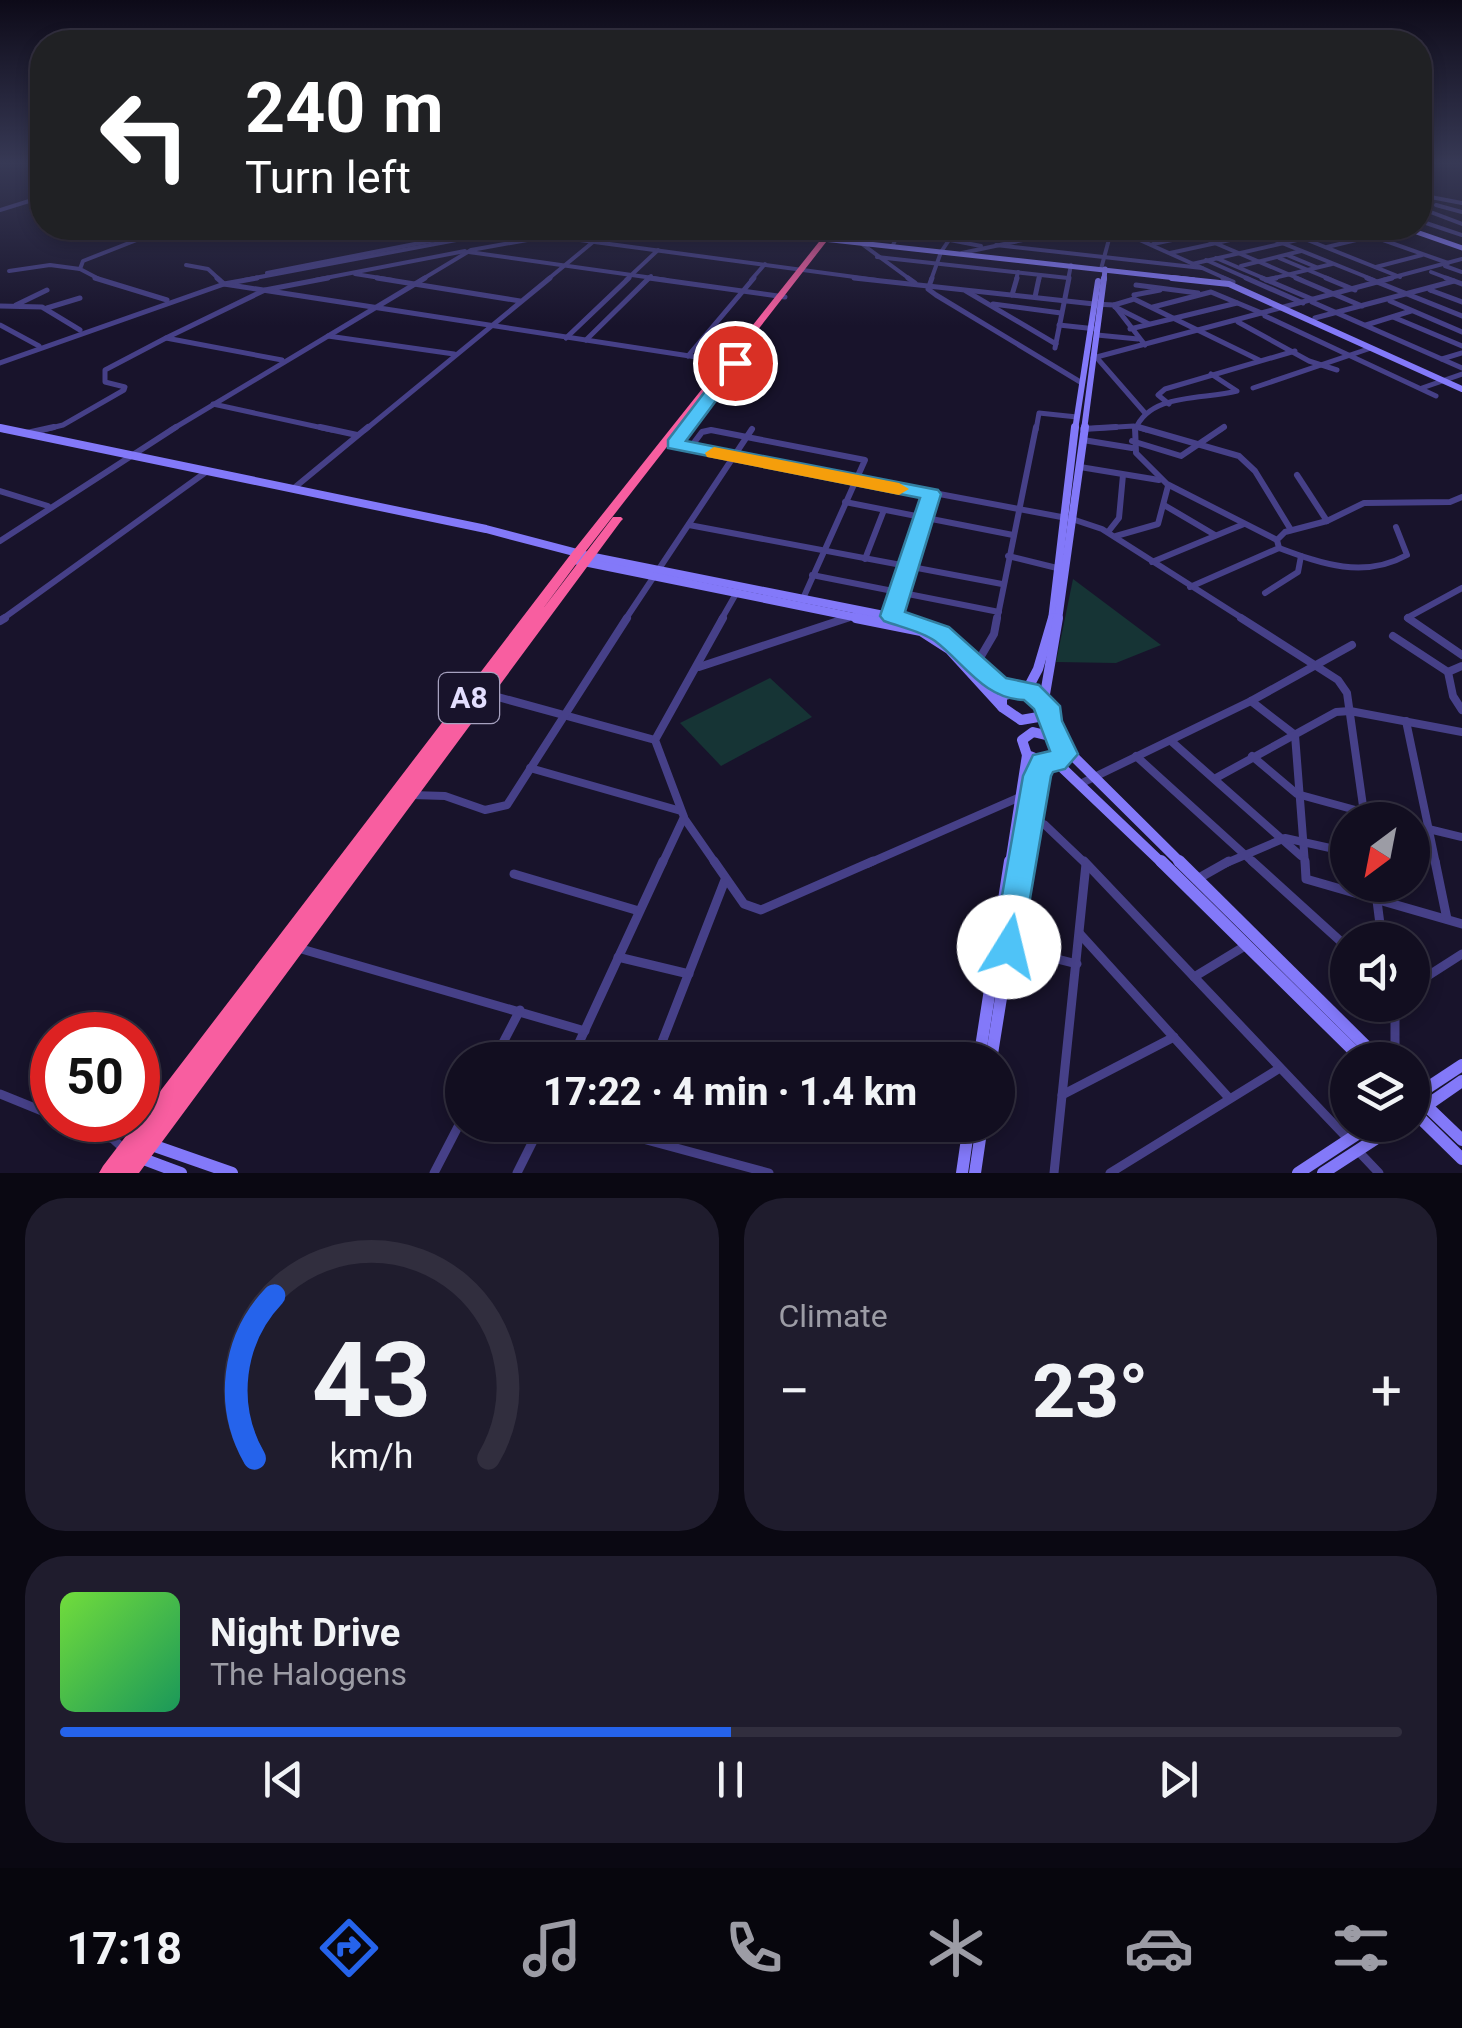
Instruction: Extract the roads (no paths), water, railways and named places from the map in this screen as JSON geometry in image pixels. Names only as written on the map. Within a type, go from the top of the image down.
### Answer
[{"type":"highway","name":"A8","points":[[110,1173],[137,1148],[823,240]]},
{"type":"highway","name":"A8","points":[[581,558],[682,446],[731,363]]},
{"type":"highway","name":"A8","points":[[289,945],[410,795],[480,692]]},
{"type":"highway","name":"A8","points":[[126,1173],[137,1148]]},
{"type":"main road","points":[[1432,237],[1462,248]]},
{"type":"main road","points":[[846,240],[893,246]]},
{"type":"main road","points":[[852,240],[1070,266],[1243,281],[1289,308],[1446,379]]},
{"type":"main road","points":[[942,252],[992,257]]},
{"type":"main road","points":[[1103,269],[1229,284],[1315,318],[1462,387]]},
{"type":"main road","points":[[1068,518],[1080,467],[1103,269]]},
{"type":"main road","points":[[1004,710],[1030,721],[1045,706],[1077,417],[1095,331]]},
{"type":"main road","points":[[0,428],[486,529],[581,558],[897,619],[940,633],[993,681],[1011,691]]},
{"type":"main road","points":[[1027,690],[1036,676],[1063,570]]},
{"type":"main road","points":[[801,602],[851,616],[897,619],[942,642],[1004,710],[1022,740],[1027,755],[982,1042]]},
{"type":"main road","points":[[994,1042],[1029,820],[1049,762],[1065,754],[1045,706],[1027,690],[1002,696],[1004,710]]},
{"type":"main road","points":[[1022,740],[1033,732],[1062,744],[1087,780],[1305,995],[1347,1042]]},
{"type":"main road","points":[[1027,755],[1087,780]]},
{"type":"main road","points":[[1191,883],[1245,946],[1359,1042]]},
{"type":"main road","points":[[1430,1092],[1462,1065]]},
{"type":"main road","points":[[1430,1097],[1462,1081]]},
{"type":"main road","points":[[1430,1115],[1462,1140]]},
{"type":"main road","points":[[1430,1122],[1462,1159]]},
{"type":"main road","points":[[962,1173],[967,1142]]},
{"type":"main road","points":[[971,1142],[975,1173]]},
{"type":"main road","points":[[1323,1173],[1356,1142]]},
{"type":"main road","points":[[1298,1173],[1360,1142]]},
{"type":"main road","points":[[137,1148],[181,1173]]},
{"type":"main road","points":[[137,1148],[232,1173]]},
{"type":"street","points":[[1432,224],[1462,235]]},
{"type":"street","points":[[80,269],[83,261],[137,240]]},
{"type":"street","points":[[0,362],[226,283],[437,240]]},
{"type":"street","points":[[226,283],[456,240]]},
{"type":"street","points":[[26,434],[63,424],[124,390],[125,387],[105,382],[105,370],[265,290],[526,240]]},
{"type":"street","points":[[585,240],[1114,306],[1150,324]]},
{"type":"street","points":[[893,246],[896,240]]},
{"type":"street","points":[[927,284],[950,240],[987,247]]},
{"type":"street","points":[[962,253],[1021,240]]},
{"type":"street","points":[[1103,269],[1110,240]]},
{"type":"street","points":[[1140,240],[1230,281]]},
{"type":"street","points":[[1151,245],[1172,240]]},
{"type":"street","points":[[1208,240],[1362,306]]},
{"type":"street","points":[[1169,253],[1231,240]]},
{"type":"street","points":[[1276,240],[1461,316]]},
{"type":"street","points":[[1192,264],[1291,240]]},
{"type":"street","points":[[1306,240],[1401,277]]},
{"type":"street","points":[[1325,247],[1356,240]]},
{"type":"street","points":[[1384,240],[1462,272]]},
{"type":"street","points":[[291,491],[594,241]]},
{"type":"street","points":[[862,244],[916,283]]},
{"type":"street","points":[[996,245],[1202,268]]},
{"type":"street","points":[[566,338],[659,249]]},
{"type":"street","points":[[0,541],[212,404],[469,251],[781,296]]},
{"type":"street","points":[[1213,273],[1302,251]]},
{"type":"street","points":[[1376,267],[1424,254]]},
{"type":"street","points":[[1287,255],[1318,267]]},
{"type":"street","points":[[988,269],[992,257]]},
{"type":"street","points":[[1277,257],[1356,290]]},
{"type":"street","points":[[877,258],[1068,278]]},
{"type":"street","points":[[1216,258],[1462,371]]},
{"type":"street","points":[[1206,260],[1243,281],[1256,282],[1352,258]]},
{"type":"street","points":[[1145,413],[1095,357],[1382,284],[1462,259]]},
{"type":"street","points":[[688,356],[766,263]]},
{"type":"street","points":[[1243,281],[1253,274],[1294,264]]},
{"type":"street","points":[[9,271],[50,265],[80,269],[96,279],[169,301]]},
{"type":"street","points":[[186,265],[208,269],[226,283],[731,363]]},
{"type":"street","points":[[955,288],[964,266]]},
{"type":"street","points":[[955,288],[1056,346],[1070,266]]},
{"type":"street","points":[[1427,270],[1462,284]]},
{"type":"street","points":[[349,272],[520,301]]},
{"type":"street","points":[[1012,294],[1018,272]]},
{"type":"street","points":[[1134,297],[1136,274]]},
{"type":"street","points":[[1036,298],[1040,275]]},
{"type":"street","points":[[586,340],[651,276]]},
{"type":"street","points":[[1260,293],[1328,279]]},
{"type":"street","points":[[1315,318],[1454,281]]},
{"type":"street","points":[[1256,282],[1304,304]]},
{"type":"street","points":[[927,284],[932,293],[986,324],[1046,366],[1082,383]]},
{"type":"street","points":[[1136,285],[1218,293],[1436,396]]},
{"type":"street","points":[[1114,306],[1166,288]]},
{"type":"street","points":[[1429,289],[1462,302]]},
{"type":"street","points":[[15,306],[47,290]]},
{"type":"street","points":[[1151,308],[1204,293]]},
{"type":"street","points":[[1449,296],[1462,293]]},
{"type":"street","points":[[1134,297],[1260,360]]},
{"type":"street","points":[[0,306],[46,309],[80,298]]},
{"type":"street","points":[[1387,300],[1462,332]]},
{"type":"street","points":[[1130,329],[1238,302]]},
{"type":"street","points":[[988,304],[1062,313]]},
{"type":"street","points":[[1114,306],[1145,345]]},
{"type":"street","points":[[46,309],[81,331]]},
{"type":"street","points":[[1365,325],[1412,311]]},
{"type":"street","points":[[1429,318],[1449,311]]},
{"type":"street","points":[[1393,316],[1462,349]]},
{"type":"street","points":[[986,324],[1011,317]]},
{"type":"street","points":[[1237,322],[1318,365],[1337,370]]},
{"type":"street","points":[[1059,324],[1140,339]]},
{"type":"street","points":[[0,326],[40,346]]},
{"type":"street","points":[[326,336],[456,354]]},
{"type":"street","points":[[166,338],[284,360]]},
{"type":"street","points":[[1253,388],[1300,376],[1318,365],[1372,348]]},
{"type":"street","points":[[1441,359],[1462,349]]},
{"type":"street","points":[[1170,405],[1161,400],[1161,391],[1294,351]]},
{"type":"street","points":[[1420,389],[1462,371]]},
{"type":"street","points":[[1211,374],[1237,391],[1197,395],[1145,413],[1134,426],[1132,444],[1138,462],[1168,486],[1245,523],[1300,556],[1338,569],[1394,563],[1407,555],[1396,527]]},
{"type":"street","points":[[212,404],[358,436]]},
{"type":"street","points":[[976,664],[990,644],[1039,413],[1077,417]]},
{"type":"street","points":[[1084,429],[1134,426],[1202,444],[1246,461],[1291,530]]},
{"type":"street","points":[[1083,440],[1132,444],[1175,456],[1202,444],[1224,427]]},
{"type":"street","points":[[410,795],[444,796],[497,812],[508,804],[752,429]]},
{"type":"street","points":[[682,446],[706,430],[862,458],[865,462],[801,602]]},
{"type":"street","points":[[682,446],[1068,518],[1112,534],[1344,686],[1363,802]]},
{"type":"street","points":[[1080,467],[1160,480]]},
{"type":"street","points":[[0,621],[206,472]]},
{"type":"street","points":[[1112,534],[1119,518],[1124,475]]},
{"type":"street","points":[[1297,475],[1310,501],[1327,520]]},
{"type":"street","points":[[1112,534],[1158,524],[1168,486]]},
{"type":"street","points":[[0,491],[49,506]]},
{"type":"street","points":[[897,619],[907,567],[931,494]]},
{"type":"street","points":[[1190,587],[1278,544],[1291,530],[1327,520],[1364,503],[1450,502],[1462,497]]},
{"type":"street","points":[[846,502],[1012,535]]},
{"type":"street","points":[[1164,505],[1216,536]]},
{"type":"street","points":[[866,559],[884,510]]},
{"type":"street","points":[[1152,562],[1245,523]]},
{"type":"street","points":[[689,525],[1002,584]]},
{"type":"street","points":[[1008,556],[1063,570]]},
{"type":"street","points":[[1264,593],[1298,572],[1300,556]]},
{"type":"street","points":[[812,575],[998,612]]},
{"type":"street","points":[[1462,588],[1407,618],[1462,654]]},
{"type":"street","points":[[655,740],[738,590]]},
{"type":"street","points":[[698,668],[851,616]]},
{"type":"street","points":[[1393,636],[1448,672],[1453,696],[1462,710]]},
{"type":"street","points":[[1087,780],[1251,701],[1352,645]]},
{"type":"street","points":[[1448,672],[1462,666]]},
{"type":"street","points":[[480,692],[655,740]]},
{"type":"street","points":[[1251,701],[1295,736],[1304,875],[1312,882],[1330,887]]},
{"type":"street","points":[[1216,778],[1328,714],[1350,710],[1462,732]]},
{"type":"street","points":[[1406,722],[1421,802]]},
{"type":"street","points":[[655,740],[682,814],[744,904],[752,909],[771,909],[1020,797]]},
{"type":"street","points":[[1171,741],[1286,838],[1302,857]]},
{"type":"street","points":[[1136,756],[1330,932]]},
{"type":"street","points":[[1252,756],[1297,794],[1330,805]]},
{"type":"street","points":[[530,768],[682,814]]},
{"type":"street","points":[[580,1042],[682,814]]},
{"type":"street","points":[[1029,820],[1051,828],[1086,863],[1380,1173]]},
{"type":"street","points":[[1430,829],[1462,836]]},
{"type":"street","points":[[1191,883],[1242,854],[1286,838],[1330,848]]},
{"type":"street","points":[[1430,846],[1447,920]]},
{"type":"street","points":[[1054,1173],[1086,863]]},
{"type":"street","points":[[514,874],[638,911]]},
{"type":"street","points":[[662,1042],[726,879]]},
{"type":"street","points":[[1384,902],[1462,924]]},
{"type":"street","points":[[1080,934],[1230,1098]]},
{"type":"street","points":[[289,945],[585,1031]]},
{"type":"street","points":[[1194,977],[1245,946]]},
{"type":"street","points":[[1009,947],[1077,964]]},
{"type":"street","points":[[1430,974],[1462,954]]},
{"type":"street","points":[[618,957],[689,974]]},
{"type":"street","points":[[503,1042],[520,1010]]},
{"type":"street","points":[[1062,1096],[1174,1037]]},
{"type":"street","points":[[1110,1173],[1280,1068]]},
{"type":"street","points":[[0,1094],[30,1107]]},
{"type":"street","points":[[120,1142],[137,1148]]},
{"type":"street","points":[[434,1173],[450,1142]]},
{"type":"street","points":[[517,1173],[533,1142]]},
{"type":"street","points":[[668,1142],[769,1173]]}]
